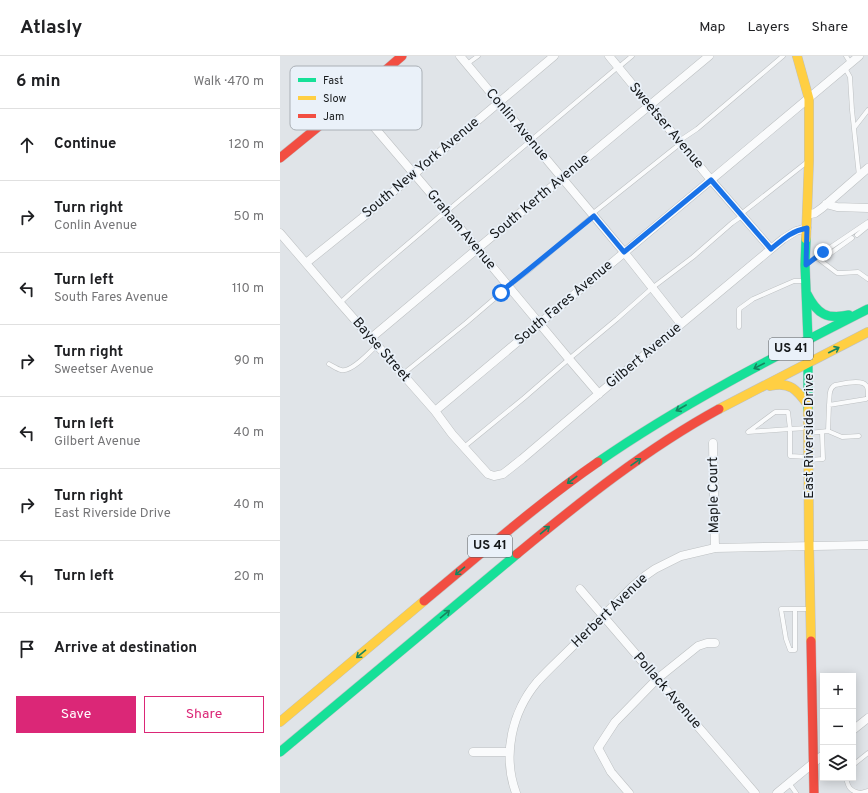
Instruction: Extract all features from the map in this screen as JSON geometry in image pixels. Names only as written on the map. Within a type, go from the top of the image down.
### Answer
[{"type":"main road","points":[[390,66],[402,56]]},
{"type":"main road","name":"East Riverside Drive","points":[[797,56],[809,99],[806,265],[809,363],[809,545],[814,793]]},
{"type":"main road","points":[[280,158],[314,130]]},
{"type":"main road","points":[[807,294],[817,310],[828,317],[844,317],[868,309]]},
{"type":"main road","name":"US 41","points":[[280,722],[551,496],[592,466],[672,413],[868,309]]},
{"type":"main road","name":"US 41","points":[[280,752],[565,514],[604,484],[644,456],[706,417],[868,332]]},
{"type":"main road","points":[[745,396],[773,385],[785,384],[796,390],[808,405]]},
{"type":"main road","points":[[280,763],[415,639]]},
{"type":"street","name":"Conlin Avenue","points":[[460,56],[624,252],[681,324]]},
{"type":"street","name":"South New York Avenue","points":[[306,263],[362,218],[554,56]]},
{"type":"street","name":"Sweetser Avenue","points":[[609,56],[711,180],[771,249]]},
{"type":"street","name":"South Kerth Avenue","points":[[371,338],[709,56]]},
{"type":"street","name":"South Fares Avenue","points":[[435,411],[859,56]]},
{"type":"street","name":"Graham Avenue","points":[[376,130],[599,394]]},
{"type":"street","points":[[807,215],[815,212],[826,204],[868,168]]},
{"type":"street","points":[[826,204],[837,207],[868,208]]},
{"type":"street","name":"Gilbert Avenue","points":[[482,468],[488,474],[494,476],[503,474],[771,249],[790,234],[807,228]]},
{"type":"street","name":"Bayse Street","points":[[280,233],[435,411],[482,468]]},
{"type":"street","name":"Maple Court","points":[[713,443],[715,548]]},
{"type":"street","name":"Herbert Avenue","points":[[516,793],[511,774],[509,752],[511,737],[522,704],[538,682],[602,616],[645,576],[655,569],[681,556],[715,548],[868,545]]},
{"type":"street","name":"Pollack Avenue","points":[[580,588],[602,616],[755,793]]},
{"type":"street","points":[[629,793],[611,772],[598,748],[615,722],[657,679],[698,646],[707,643],[715,643]]},
{"type":"street","points":[[856,728],[868,718]]},
{"type":"street","points":[[473,752],[509,752]]},
{"type":"street","points":[[777,793],[820,757]]},
{"type":"lane","points":[[467,64],[478,56]]},
{"type":"lane","points":[[340,303],[361,283],[439,217],[632,56]]},
{"type":"lane","points":[[403,374],[466,323],[508,286],[783,56]]},
{"type":"lane","points":[[846,56],[850,77],[859,176]]},
{"type":"lane","points":[[854,128],[868,110]]},
{"type":"lane","points":[[464,447],[524,398],[652,288],[809,160]]},
{"type":"lane","points":[[806,265],[868,222]]},
{"type":"lane","points":[[856,235],[868,226]]},
{"type":"lane","points":[[823,252],[831,253],[852,238]]},
{"type":"lane","points":[[816,257],[837,273],[858,272],[868,280]]},
{"type":"lane","points":[[739,327],[739,309],[753,299],[794,282],[807,280]]},
{"type":"lane","points":[[329,364],[342,371],[349,369],[378,345]]},
{"type":"lane","points":[[828,431],[830,390],[832,387],[835,385],[860,382],[864,383],[867,387],[868,397],[866,399],[830,404]]},
{"type":"lane","points":[[822,432],[823,459],[809,459],[790,456],[790,429],[788,412],[775,412],[748,432],[790,429],[822,432],[828,431],[842,437],[859,436]]},
{"type":"lane","points":[[795,609],[795,650],[790,650],[786,639],[780,609],[811,608]]},
{"type":"lane","points":[[856,763],[868,753]]},
{"type":"lane","points":[[847,781],[848,786],[854,792],[860,793],[868,791]]},
{"type":"lane","points":[[789,783],[796,793]]},
{"type":"traffic: fast","points":[[806,239],[805,265],[808,340],[808,410]]},
{"type":"traffic: fast","points":[[807,294],[819,311],[824,314],[835,317],[849,315]]},
{"type":"traffic: fast","points":[[598,462],[630,440],[730,381],[868,309]]},
{"type":"traffic: fast","points":[[280,752],[517,554]]},
{"type":"traffic: slow","points":[[797,56],[809,99],[809,160],[806,239]]},
{"type":"traffic: slow","points":[[719,409],[868,332]]},
{"type":"traffic: slow","points":[[770,386],[788,386],[796,391],[808,405]]},
{"type":"traffic: slow","points":[[808,410],[811,641]]},
{"type":"traffic: slow","points":[[280,722],[424,601]]},
{"type":"traffic: jam","points":[[390,66],[402,56]]},
{"type":"traffic: jam","points":[[280,158],[314,130]]},
{"type":"traffic: jam","points":[[517,554],[590,495],[640,458],[719,409]]},
{"type":"traffic: jam","points":[[424,601],[531,512],[598,462]]},
{"type":"traffic: jam","points":[[811,641],[814,793]]},
{"type":"route","points":[[501,293],[594,216],[624,252],[711,180],[771,249],[790,234],[807,228],[806,265],[823,252]]}]
